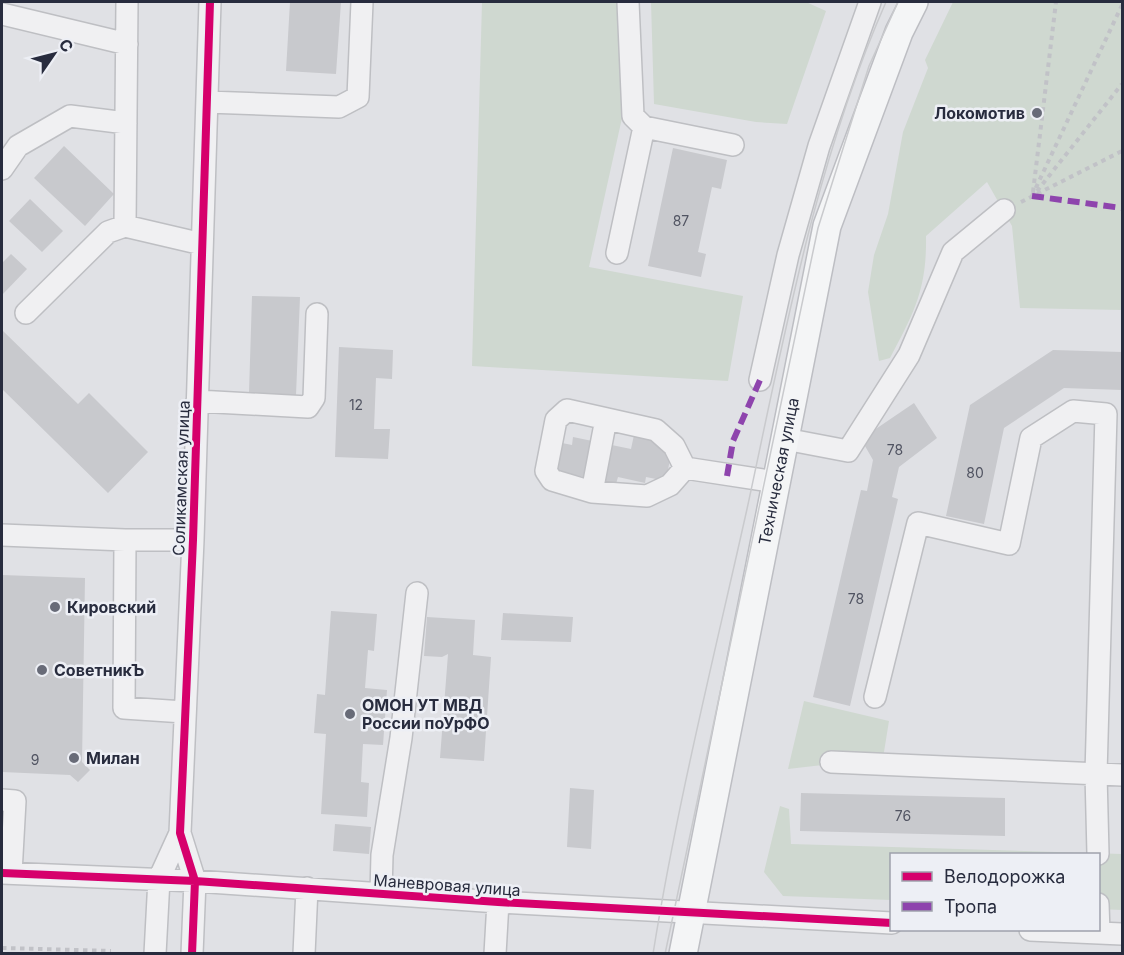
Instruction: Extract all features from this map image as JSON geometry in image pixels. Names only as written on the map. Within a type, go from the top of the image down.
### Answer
[{"type":"main road","name":"Техническая улица","points":[[683,954],[828,226],[899,32],[914,2]]},
{"type":"street","points":[[125,226],[128,2]]},
{"type":"street","name":"Соликамская улица","points":[[192,954],[195,880],[180,833],[193,540],[210,2]]},
{"type":"street","points":[[207,102],[339,107],[358,97],[362,2]]},
{"type":"street","points":[[628,2],[633,116],[644,126],[733,145]]},
{"type":"street","points":[[760,380],[788,255],[819,146],[870,2]]},
{"type":"street","points":[[2,14],[127,44]]},
{"type":"street","points":[[2,169],[18,146],[70,116],[126,123]]},
{"type":"street","points":[[617,253],[644,126]]},
{"type":"street","points":[[785,439],[848,451],[909,356],[953,252],[1004,210]]},
{"type":"street","points":[[26,313],[108,232],[125,226],[202,244]]},
{"type":"street","points":[[197,401],[308,407],[314,398],[317,314]]},
{"type":"street","points":[[567,410],[656,430],[675,446],[685,468],[670,485],[647,496],[592,492],[552,480],[546,471],[556,420],[567,410]]},
{"type":"street","points":[[875,698],[918,523],[1008,544],[1031,438],[1073,411],[1114,415],[1096,774],[1098,853]]},
{"type":"street","points":[[592,492],[606,419]]},
{"type":"street","points":[[685,468],[776,482]]},
{"type":"street","points":[[2,535],[193,540]]},
{"type":"street","points":[[125,540],[124,708],[184,712]]},
{"type":"street","points":[[381,894],[382,855],[401,738],[417,593]]},
{"type":"street","points":[[831,762],[1122,775]]},
{"type":"street","points":[[2,800],[15,801],[6,873]]},
{"type":"street","name":"Соликамская улица","points":[[155,954],[159,879],[180,833]]},
{"type":"street","name":"Маневровая улица","points":[[6,873],[195,880],[498,902],[890,923]]},
{"type":"street","points":[[304,954],[307,888]]},
{"type":"street","points":[[495,954],[498,902]]},
{"type":"street","points":[[1053,931],[1122,934]]},
{"type":"path","points":[[1032,196],[1056,2]]},
{"type":"path","points":[[1032,196],[1122,5]]},
{"type":"path","points":[[1032,196],[1122,84]]},
{"type":"path","points":[[1004,210],[1122,150]]},
{"type":"path","points":[[2,948],[111,951]]},
{"type":"shaded area","points":[[482,2],[618,2],[622,118],[589,267],[743,296],[728,381],[472,366]]},
{"type":"shaded area","points":[[651,2],[806,2],[826,11],[787,124],[756,122],[654,104]]},
{"type":"shaded area","name":"Локомотив","points":[[953,2],[1122,2],[1122,310],[1020,308],[1012,226],[987,182],[926,236],[924,271],[912,314],[890,358],[879,361],[868,292],[874,255],[888,214],[903,132],[928,68],[925,60]]},
{"type":"shaded area","points":[[804,701],[889,721],[883,758],[788,769]]},
{"type":"shaded area","points":[[780,806],[789,809],[791,844],[1089,853],[890,853],[890,900],[783,896],[764,872]]},
{"type":"shaded area","points":[[1100,853],[1122,854],[1122,910],[1100,909]]},
{"type":"building","points":[[290,2],[341,2],[336,74],[286,71]]},
{"type":"building","points":[[64,146],[114,194],[85,226],[34,178]]},
{"type":"building","points":[[673,148],[727,160],[721,189],[712,187],[698,252],[706,254],[701,277],[648,266]]},
{"type":"building","points":[[30,199],[63,231],[42,252],[9,221]]},
{"type":"building","points":[[11,254],[27,269],[2,295],[2,263]]},
{"type":"building","points":[[252,296],[300,297],[296,395],[249,393]]},
{"type":"building","points":[[2,330],[78,404],[89,393],[148,452],[108,493],[2,389]]},
{"type":"building","points":[[339,347],[393,350],[392,379],[376,378],[374,429],[390,429],[388,459],[335,457]]},
{"type":"building","points":[[1053,350],[1122,352],[1122,390],[1064,388],[1004,428],[984,524],[946,516],[970,405]]},
{"type":"building","points":[[914,403],[937,438],[899,467],[892,497],[898,499],[850,706],[813,697],[861,490],[867,491],[873,460],[861,439]]},
{"type":"building","points":[[634,435],[657,439],[656,445],[672,448],[666,481],[646,477],[645,483],[618,477],[616,484],[557,471],[562,443],[572,445],[573,437],[631,449]]},
{"type":"building","name":"СоветникЪ","points":[[2,575],[85,578],[82,762],[90,770],[78,782],[70,775],[2,772]]},
{"type":"building","name":"ОМОН УТ МВД России поУрФО","points":[[331,611],[377,614],[374,651],[368,650],[365,688],[387,690],[383,745],[363,744],[361,782],[369,783],[367,817],[321,814],[326,734],[314,733],[317,694],[325,695]]},
{"type":"building","points":[[503,613],[573,617],[571,642],[501,640]]},
{"type":"building","points":[[427,617],[475,620],[473,655],[491,657],[484,761],[440,758],[448,654],[442,657],[424,656]]},
{"type":"building","points":[[570,788],[594,790],[591,849],[567,847]]},
{"type":"building","points":[[801,793],[1005,798],[1005,836],[800,831]]},
{"type":"building","points":[[335,824],[371,827],[369,854],[333,851]]},
{"type":"tram line","points":[[653,954],[685,786],[804,252],[840,125],[861,63],[886,2]]},
{"type":"tram line","points":[[665,954],[818,228],[869,66],[898,2]]},
{"type":"marked path","points":[[1032,196],[1122,208]]},
{"type":"marked path","points":[[727,476],[733,441],[760,380]]},
{"type":"cycle path","points":[[192,954],[195,881],[180,833],[193,540],[210,2]]},
{"type":"cycle path","points":[[2,873],[195,881],[498,902],[890,923]]},
{"type":"place","name":"Локомотив","points":[[1037,113]]},
{"type":"place","name":"Кировский","points":[[55,607]]},
{"type":"place","name":"СоветникЪ","points":[[42,670]]},
{"type":"place","name":"ОМОН УТ МВД России поУрФО","points":[[350,714]]},
{"type":"place","name":"Милан","points":[[74,758]]}]
